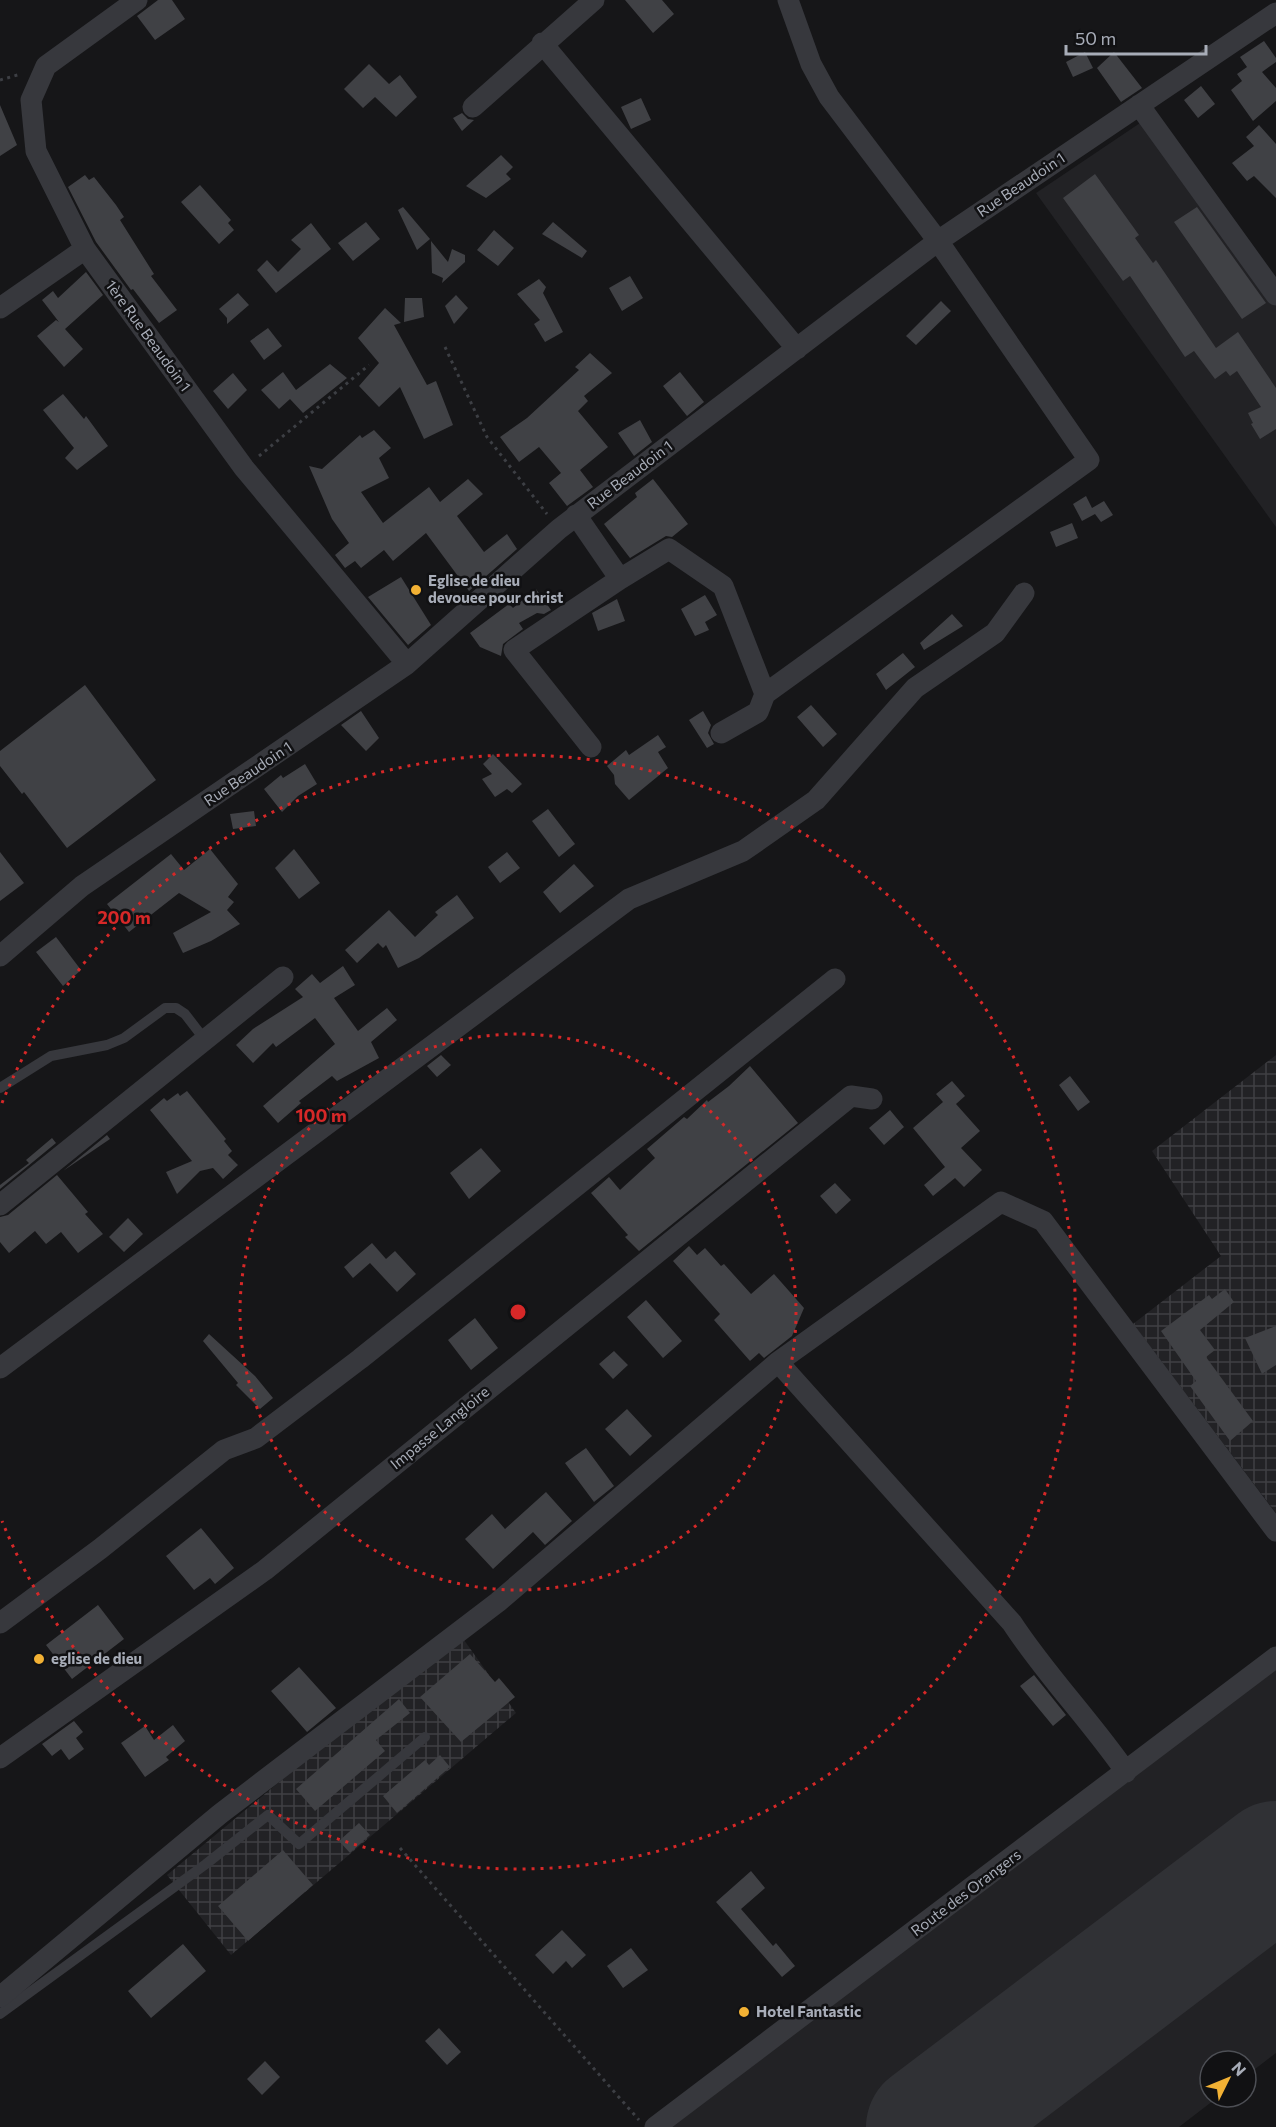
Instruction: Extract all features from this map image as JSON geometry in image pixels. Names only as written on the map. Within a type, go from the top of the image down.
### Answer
[{"type":"street","name":"1ère Rue Beaudoin 1","points":[[137,0],[46,66],[31,100],[36,151],[85,249],[244,468],[407,664]]},
{"type":"street","points":[[472,107],[542,43],[594,0]]},
{"type":"street","points":[[721,733],[758,712],[765,694],[1089,460],[938,241],[829,97],[811,64],[788,0]]},
{"type":"street","name":"Rue Beaudoin 1","points":[[0,956],[82,886],[407,664],[576,515],[938,241],[1276,13]]},
{"type":"street","points":[[542,43],[797,349]]},
{"type":"street","points":[[1139,105],[1276,295]]},
{"type":"street","points":[[0,308],[85,249]]},
{"type":"street","points":[[576,515],[620,579]]},
{"type":"street","points":[[591,747],[514,650],[669,549],[723,586],[765,694]]},
{"type":"street","points":[[0,1368],[629,899],[743,851],[816,800],[915,688],[995,633],[1024,593]]},
{"type":"street","points":[[0,1205],[283,977]]},
{"type":"street","points":[[0,1623],[100,1549],[224,1450],[256,1438],[351,1366],[835,979]]},
{"type":"street","name":"Impasse Langloire","points":[[0,1758],[265,1570],[851,1096],[872,1099]]},
{"type":"street","points":[[0,1997],[220,1814],[498,1602],[778,1362],[1001,1202],[1043,1221],[1276,1531]]},
{"type":"street","points":[[778,1362],[1012,1623],[1035,1659],[1097,1730],[1126,1772]]},
{"type":"street","name":"Route des Orangers","points":[[655,2127],[1276,1657]]},
{"type":"lane","points":[[0,1088],[51,1056],[107,1046],[124,1038],[165,1008],[176,1008],[185,1014],[205,1040]]},
{"type":"lane","points":[[0,2014],[206,1864],[268,1815],[299,1844],[425,1737]]},
{"type":"path","points":[[446,347],[487,437],[559,529]]},
{"type":"path","points":[[244,468],[369,365]]},
{"type":"path","points":[[400,1848],[645,2127]]},
{"type":"shaded area","points":[[1146,119],[1276,298],[1276,527],[1036,193]]},
{"type":"shaded area","points":[[1276,1055],[1276,1513],[1133,1324],[1221,1256],[1152,1151]]},
{"type":"shaded area","points":[[459,1633],[516,1713],[231,1955],[167,1875]]},
{"type":"shaded area","points":[[1276,1666],[1276,2053],[1258,2067],[1258,2049],[1198,2049],[1198,2109],[1202,2109],[1179,2127],[665,2127]]},
{"type":"building","points":[[158,0],[172,0],[185,19],[155,40],[137,16]]},
{"type":"building","points":[[625,0],[662,0],[674,14],[653,33]]},
{"type":"building","points":[[1264,41],[1276,58],[1276,62],[1262,72],[1276,88],[1276,101],[1253,121],[1231,90],[1242,81],[1237,74],[1247,67],[1240,57]]},
{"type":"building","points":[[1085,52],[1093,68],[1073,77],[1066,62]]},
{"type":"building","points":[[1114,52],[1142,88],[1121,102],[1097,68]]},
{"type":"building","points":[[369,64],[389,84],[400,75],[417,97],[396,117],[375,97],[363,108],[344,89]]},
{"type":"building","points":[[1201,86],[1215,104],[1198,118],[1184,100]]},
{"type":"building","points":[[641,98],[651,120],[631,129],[621,107]]},
{"type":"building","points":[[0,105],[17,145],[0,156]]},
{"type":"building","points":[[462,113],[468,119],[474,120],[462,131],[453,118]]},
{"type":"building","points":[[1259,125],[1276,144],[1276,198],[1254,176],[1247,181],[1232,163],[1254,146],[1246,137]]},
{"type":"building","points":[[501,155],[513,167],[506,174],[511,179],[486,198],[466,186]]},
{"type":"building","points":[[1095,174],[1139,235],[1135,238],[1153,263],[1156,260],[1216,348],[1238,332],[1276,388],[1276,429],[1260,439],[1251,424],[1253,423],[1248,413],[1261,407],[1237,371],[1230,376],[1226,371],[1215,379],[1194,351],[1185,357],[1130,276],[1123,281],[1063,198]]},
{"type":"building","points":[[85,175],[89,180],[94,177],[116,205],[124,217],[120,220],[154,274],[151,276],[177,310],[159,323],[133,289],[131,290],[96,242],[68,187]]},
{"type":"building","points":[[200,185],[231,220],[228,223],[234,230],[219,244],[181,202]]},
{"type":"building","points":[[403,207],[430,239],[417,250],[398,210]]},
{"type":"building","points":[[1197,207],[1266,303],[1242,319],[1174,222]]},
{"type":"building","points":[[366,222],[380,239],[353,261],[338,243]]},
{"type":"building","points":[[553,222],[587,251],[582,258],[542,234]]},
{"type":"building","points":[[311,223],[331,249],[276,293],[257,270],[267,260],[278,272],[301,249],[291,240]]},
{"type":"building","points":[[494,230],[514,248],[498,266],[477,250]]},
{"type":"building","points":[[431,241],[448,262],[452,249],[465,255],[465,262],[442,283],[443,278],[432,273]]},
{"type":"building","points":[[86,272],[103,295],[65,329],[83,349],[64,367],[37,336],[56,320],[59,322],[42,300],[53,291],[58,298]]},
{"type":"building","points":[[630,276],[643,298],[622,311],[609,288]]},
{"type":"building","points":[[539,279],[546,287],[543,293],[563,332],[545,342],[534,324],[540,320],[517,294]]},
{"type":"building","points":[[238,293],[249,305],[227,324],[227,318],[219,309]]},
{"type":"building","points":[[456,295],[468,308],[454,324],[445,306]]},
{"type":"building","points":[[405,298],[422,298],[424,317],[404,322]]},
{"type":"building","points":[[941,301],[951,311],[916,345],[906,336]]},
{"type":"building","points":[[385,308],[401,323],[394,325],[427,385],[436,381],[453,425],[424,439],[400,387],[379,407],[359,386],[379,363],[358,338]]},
{"type":"building","points":[[268,328],[282,346],[264,360],[250,341]]},
{"type":"building","points":[[590,353],[612,373],[584,396],[588,401],[578,411],[608,447],[580,470],[593,487],[567,506],[549,483],[561,473],[539,447],[519,462],[500,437],[527,418],[579,370],[575,367]]},
{"type":"building","points":[[330,364],[347,378],[303,413],[290,399],[279,409],[261,390],[283,372],[296,390]]},
{"type":"building","points":[[680,372],[704,402],[687,416],[663,386]]},
{"type":"building","points":[[233,373],[247,390],[228,409],[213,391]]},
{"type":"building","points":[[63,394],[84,419],[86,416],[108,446],[77,470],[65,458],[74,448],[43,410]]},
{"type":"building","points":[[640,420],[652,442],[634,456],[618,433]]},
{"type":"building","points":[[374,430],[391,448],[379,458],[389,478],[361,492],[383,523],[429,487],[440,502],[468,479],[483,494],[457,516],[484,552],[507,534],[517,549],[469,591],[426,533],[393,561],[384,550],[361,568],[355,561],[345,568],[335,555],[349,543],[332,519],[309,466],[322,469],[360,435],[362,438]]},
{"type":"building","points":[[653,479],[688,524],[672,537],[666,536],[630,558],[604,524],[637,497],[635,493]]},
{"type":"building","points":[[1086,496],[1092,508],[1104,501],[1113,515],[1101,522],[1095,514],[1082,521],[1073,504]]},
{"type":"building","points":[[1072,523],[1078,538],[1056,547],[1050,532]]},
{"type":"building","points":[[401,577],[431,625],[408,645],[368,597]]},
{"type":"building","points":[[536,589],[551,610],[544,614],[537,613],[519,623],[523,629],[503,644],[501,656],[480,647],[470,633],[509,604],[513,608]]},
{"type":"building","points":[[705,595],[717,615],[705,622],[709,630],[695,636],[681,609]]},
{"type":"building","points":[[617,599],[625,621],[598,631],[592,613]]},
{"type":"building","points":[[952,614],[963,626],[924,650],[920,643]]},
{"type":"building","points":[[903,653],[915,667],[886,690],[876,674]]},
{"type":"building","points":[[85,685],[156,780],[67,848],[24,792],[22,794],[0,766],[0,751]]},
{"type":"building","points":[[811,705],[837,734],[823,747],[797,717]]},
{"type":"building","points":[[361,711],[379,738],[366,751],[341,725]]},
{"type":"building","points":[[703,711],[711,725],[708,733],[714,744],[707,748],[689,720]]},
{"type":"building","points":[[658,735],[666,747],[658,752],[668,768],[629,800],[615,784],[614,775],[607,766],[626,750],[629,755]]},
{"type":"building","points":[[493,754],[522,784],[512,793],[507,789],[495,797],[482,779],[492,774],[483,764]]},
{"type":"building","points":[[305,764],[317,784],[298,796],[282,812],[264,789],[281,775],[283,778]]},
{"type":"building","points":[[548,809],[575,844],[559,857],[532,821]]},
{"type":"building","points":[[254,811],[256,826],[233,829],[230,814]]},
{"type":"building","points":[[210,849],[238,884],[228,897],[234,902],[227,910],[240,924],[211,941],[183,953],[173,933],[211,912],[179,893],[129,932],[107,904],[171,854],[184,870]]},
{"type":"building","points":[[294,849],[320,883],[299,899],[275,868]]},
{"type":"building","points":[[0,852],[24,883],[0,901]]},
{"type":"building","points":[[507,852],[520,868],[500,883],[488,867]]},
{"type":"building","points":[[574,864],[594,886],[560,913],[543,892]]},
{"type":"building","points":[[457,895],[474,918],[419,958],[398,968],[386,945],[383,948],[378,943],[357,963],[345,950],[389,910],[415,937],[438,915],[435,912]]},
{"type":"building","points":[[56,937],[81,970],[63,986],[36,952]]},
{"type":"building","points":[[343,966],[355,985],[334,998],[358,1031],[387,1008],[397,1020],[371,1042],[379,1058],[337,1081],[332,1076],[299,1101],[301,1103],[278,1123],[263,1106],[335,1044],[315,1018],[276,1047],[273,1043],[253,1063],[236,1045],[253,1029],[303,997],[295,989],[312,974],[320,983]]},
{"type":"building","points":[[441,1055],[451,1065],[437,1077],[427,1066]]},
{"type":"building","points":[[750,1066],[798,1123],[639,1251],[625,1237],[628,1235],[591,1193],[609,1177],[620,1190],[655,1158],[647,1149],[684,1117],[687,1119],[707,1100],[708,1102],[729,1086]]},
{"type":"building","points":[[1070,1076],[1090,1102],[1078,1111],[1059,1085]]},
{"type":"building","points":[[952,1081],[965,1096],[956,1104],[980,1131],[961,1148],[982,1170],[964,1187],[955,1178],[933,1196],[924,1185],[945,1167],[913,1128],[943,1102],[936,1094]]},
{"type":"building","points":[[187,1091],[226,1139],[224,1141],[232,1151],[228,1155],[238,1165],[223,1179],[213,1168],[200,1171],[177,1194],[166,1172],[192,1161],[150,1110],[164,1098],[167,1101],[178,1093],[180,1096]]},
{"type":"building","points":[[890,1110],[904,1127],[884,1145],[869,1128]]},
{"type":"building","points":[[107,1135],[110,1139],[63,1171]]},
{"type":"building","points":[[52,1138],[56,1143],[0,1189],[0,1185],[29,1163],[26,1160]]},
{"type":"building","points":[[481,1148],[501,1171],[469,1199],[450,1173]]},
{"type":"building","points":[[57,1175],[88,1212],[85,1214],[103,1234],[78,1253],[61,1232],[46,1244],[35,1231],[9,1253],[0,1242],[0,1217],[8,1215]]},
{"type":"building","points":[[835,1183],[851,1200],[836,1214],[820,1196]]},
{"type":"building","points":[[128,1218],[143,1234],[124,1252],[109,1237]]},
{"type":"building","points":[[372,1243],[386,1259],[395,1251],[416,1274],[397,1292],[370,1263],[353,1278],[344,1267]]},
{"type":"building","points":[[689,1246],[697,1255],[705,1248],[721,1266],[724,1264],[751,1294],[774,1274],[804,1308],[792,1336],[764,1358],[759,1353],[750,1361],[714,1320],[720,1314],[673,1261]]},
{"type":"building","points":[[1225,1289],[1234,1302],[1200,1330],[1215,1350],[1206,1357],[1253,1421],[1230,1441],[1190,1386],[1196,1381],[1161,1331],[1209,1295],[1212,1299]]},
{"type":"building","points":[[646,1300],[682,1341],[663,1358],[627,1317]]},
{"type":"building","points":[[475,1318],[498,1348],[471,1370],[448,1340]]},
{"type":"building","points":[[1276,1326],[1276,1365],[1262,1374],[1245,1338]]},
{"type":"building","points":[[209,1334],[255,1376],[273,1398],[260,1409],[236,1385],[238,1383],[203,1341]]},
{"type":"building","points":[[614,1351],[628,1365],[613,1379],[599,1364]]},
{"type":"building","points":[[627,1409],[652,1436],[630,1456],[605,1429]]},
{"type":"building","points":[[586,1448],[614,1486],[594,1502],[565,1463]]},
{"type":"building","points":[[546,1492],[572,1521],[545,1545],[533,1532],[493,1569],[465,1539],[492,1514],[505,1529]]},
{"type":"building","points":[[201,1528],[234,1568],[215,1584],[210,1578],[194,1590],[166,1556]]},
{"type":"building","points":[[98,1605],[124,1639],[72,1679],[46,1645]]},
{"type":"building","points":[[470,1654],[495,1682],[499,1678],[515,1697],[461,1742],[420,1697]]},
{"type":"building","points":[[299,1667],[336,1708],[307,1732],[271,1691]]},
{"type":"building","points":[[1034,1675],[1066,1715],[1053,1726],[1020,1686]]},
{"type":"building","points":[[399,1699],[410,1713],[376,1740],[385,1751],[315,1811],[296,1789]]},
{"type":"building","points":[[74,1721],[83,1732],[76,1738],[84,1749],[69,1760],[61,1749],[52,1756],[42,1744]]},
{"type":"building","points":[[173,1725],[185,1741],[166,1757],[169,1760],[145,1777],[121,1743],[145,1726],[154,1740]]},
{"type":"building","points":[[440,1755],[450,1767],[397,1813],[383,1796],[425,1760],[429,1765]]},
{"type":"building","points":[[359,1823],[370,1835],[350,1853],[339,1841]]},
{"type":"building","points":[[283,1850],[313,1885],[248,1941],[218,1906]]},
{"type":"building","points":[[751,1871],[765,1888],[741,1909],[773,1946],[776,1943],[795,1966],[782,1977],[716,1902]]},
{"type":"building","points":[[562,1930],[586,1955],[572,1968],[566,1961],[553,1974],[535,1955]]},
{"type":"building","points":[[183,1944],[206,1971],[151,2018],[128,1991]]},
{"type":"building","points":[[631,1948],[648,1970],[623,1988],[607,1966]]},
{"type":"building","points":[[439,2028],[461,2052],[447,2065],[425,2041]]},
{"type":"building","points":[[265,2061],[280,2077],[262,2095],[247,2079]]},
{"type":"runway","points":[[929,2127],[1276,1864]]},
{"type":"place","name":"Eglise de dieu devouee pour christ","points":[[416,590]]},
{"type":"place","name":"eglise de dieu","points":[[39,1659]]},
{"type":"place","name":"Hotel Fantastic","points":[[744,2012]]}]
